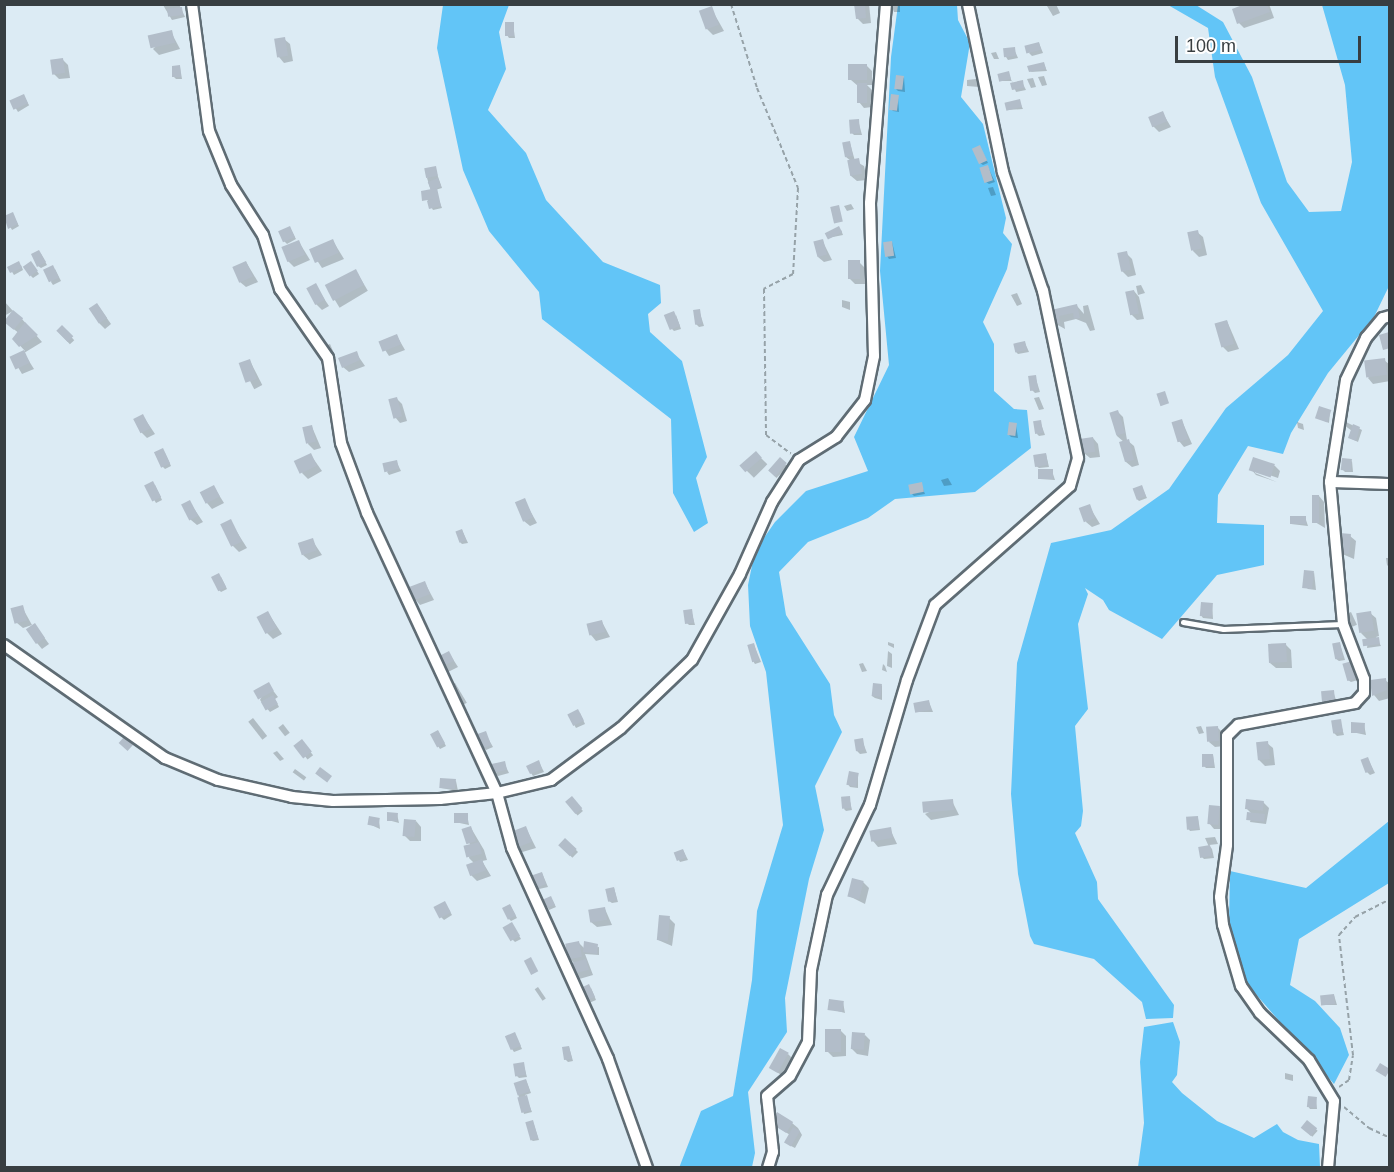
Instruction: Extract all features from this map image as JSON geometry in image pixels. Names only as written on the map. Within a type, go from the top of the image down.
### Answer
[{"type":"street","points":[[192,4],[209,131],[231,185],[263,235],[280,289],[328,358],[341,443],[367,513],[496,793],[513,848],[603,1048],[647,1167]]},
{"type":"street","points":[[4,645],[165,758],[218,780],[292,797],[333,801],[440,799],[496,793],[551,780],[621,728],[692,660],[740,574],[772,502],[799,460],[836,437],[865,400],[874,356],[870,203],[886,4]]},
{"type":"street","points":[[768,1167],[773,1152],[767,1096],[790,1076],[808,1042],[811,970],[827,895],[870,805],[907,680],[935,605],[1070,486],[1078,458],[1043,291],[1003,172],[968,4]]},
{"type":"street","points":[[1328,1167],[1332,1097],[1309,1060],[1260,1013],[1241,987],[1220,897],[1227,845],[1227,736],[1238,725],[1355,703],[1364,693],[1364,679],[1343,624],[1330,482],[1346,380],[1366,338],[1383,318],[1389,316]]},
{"type":"street","points":[[1330,482],[1389,484]]},
{"type":"lane","points":[[1183,622],[1223,629],[1343,624]]},
{"type":"path","points":[[731,4],[757,88],[798,188],[793,274],[764,289],[766,435],[799,460]]},
{"type":"path","points":[[1389,899],[1355,917],[1339,934],[1353,1055],[1349,1080],[1332,1097],[1389,1138]]},
{"type":"shaded area","points":[[443,5],[509,5],[499,32],[506,69],[488,110],[526,153],[546,200],[603,262],[660,285],[661,303],[648,314],[650,332],[682,361],[707,457],[696,478],[708,523],[694,532],[673,493],[671,419],[542,319],[539,292],[489,231],[463,170],[437,48]]},
{"type":"shaded area","points":[[898,5],[957,5],[958,20],[970,43],[961,97],[983,124],[1006,218],[1003,233],[1012,244],[1007,269],[983,322],[994,344],[994,391],[1014,409],[1027,410],[1031,448],[975,492],[895,499],[868,518],[808,542],[779,572],[786,615],[830,684],[834,715],[842,732],[815,786],[824,830],[809,879],[785,998],[787,1032],[748,1092],[755,1153],[752,1167],[679,1168],[701,1111],[733,1096],[752,980],[757,911],[783,825],[766,672],[750,626],[748,585],[755,551],[775,522],[806,491],[868,471],[854,437],[889,365],[880,271],[891,57]]},
{"type":"shaded area","points":[[1168,5],[1196,5],[1223,22],[1252,77],[1287,182],[1309,212],[1341,211],[1352,162],[1345,85],[1322,5],[1389,5],[1390,284],[1374,317],[1328,373],[1291,433],[1283,454],[1248,446],[1218,495],[1217,523],[1264,525],[1264,565],[1217,575],[1162,639],[1109,610],[1103,600],[1085,588],[1088,594],[1078,624],[1088,709],[1075,726],[1083,811],[1081,826],[1075,833],[1097,882],[1098,899],[1174,1005],[1173,1018],[1146,1019],[1142,1002],[1094,959],[1034,944],[1030,936],[1018,874],[1011,794],[1017,663],[1051,543],[1111,530],[1169,489],[1226,408],[1288,355],[1323,311],[1261,203],[1215,77],[1208,28]]},
{"type":"shaded area","points":[[1389,821],[1389,883],[1299,939],[1290,985],[1315,1001],[1340,1028],[1349,1055],[1334,1084],[1247,984],[1229,925],[1230,871],[1306,888]]},
{"type":"shaded area","points":[[1173,1022],[1180,1042],[1177,1075],[1172,1082],[1182,1093],[1217,1121],[1254,1138],[1277,1124],[1283,1132],[1298,1140],[1319,1144],[1320,1167],[1138,1167],[1144,1123],[1140,1062],[1144,1027]]},
{"type":"building","points":[[854,4],[865,4],[866,18],[856,19]]},
{"type":"building","points":[[1245,4],[1267,4],[1270,12],[1237,24],[1232,9]]},
{"type":"building","points":[[712,6],[719,25],[706,30],[699,11]]},
{"type":"building","points":[[182,7],[183,15],[168,17],[167,9]]},
{"type":"building","points":[[505,22],[514,22],[514,36],[505,36]]},
{"type":"building","points":[[172,30],[175,43],[151,48],[148,36]]},
{"type":"building","points":[[285,37],[288,56],[277,57],[274,39]]},
{"type":"building","points":[[1039,42],[1041,50],[1026,53],[1024,46]]},
{"type":"building","points":[[1015,47],[1016,56],[1004,57],[1003,48]]},
{"type":"building","points":[[63,58],[65,73],[52,75],[50,60]]},
{"type":"building","points":[[1044,62],[1046,69],[1029,72],[1027,66]]},
{"type":"building","points":[[848,64],[867,64],[867,80],[848,80]]},
{"type":"building","points":[[180,65],[181,77],[172,77],[172,66]]},
{"type":"building","points":[[1009,71],[1011,79],[999,82],[997,74]]},
{"type":"building","points":[[896,75],[904,76],[902,90],[894,89]]},
{"type":"building","points":[[1023,80],[1024,88],[1012,90],[1010,83]]},
{"type":"building","points":[[857,83],[867,83],[867,103],[857,103]]},
{"type":"building","points":[[24,94],[28,103],[13,110],[9,101]]},
{"type":"building","points":[[891,94],[899,95],[897,111],[889,110]]},
{"type":"building","points":[[1020,99],[1022,107],[1006,111],[1004,103]]},
{"type":"building","points":[[1163,111],[1167,121],[1152,127],[1148,117]]},
{"type":"building","points":[[859,119],[860,133],[850,134],[849,120]]},
{"type":"building","points":[[850,141],[853,156],[845,157],[842,143]]},
{"type":"building","points":[[980,145],[987,160],[979,164],[972,149]]},
{"type":"building","points":[[859,158],[862,174],[850,176],[847,160]]},
{"type":"building","points":[[988,165],[993,180],[984,183],[979,168]]},
{"type":"building","points":[[436,166],[438,176],[426,178],[424,168]]},
{"type":"building","points":[[438,178],[441,186],[431,190],[428,182]]},
{"type":"building","points":[[437,188],[441,206],[429,209],[427,201],[433,199],[422,201],[421,191]]},
{"type":"building","points":[[839,205],[843,222],[834,224],[830,207]]},
{"type":"building","points":[[13,212],[18,224],[8,229],[4,216]]},
{"type":"building","points":[[290,226],[295,237],[283,242],[278,231]]},
{"type":"building","points":[[839,226],[842,232],[828,240],[825,233]]},
{"type":"building","points":[[1198,230],[1202,249],[1191,251],[1187,232]]},
{"type":"building","points":[[333,239],[339,253],[315,263],[309,249]]},
{"type":"building","points":[[823,239],[827,254],[817,257],[813,242]]},
{"type":"building","points":[[299,240],[305,255],[287,262],[281,247]]},
{"type":"building","points":[[892,241],[894,256],[885,257],[883,242]]},
{"type":"building","points":[[39,250],[46,262],[37,267],[31,254]]},
{"type":"building","points":[[1127,251],[1131,270],[1121,272],[1117,253]]},
{"type":"building","points":[[848,260],[860,260],[860,279],[848,279]]},
{"type":"building","points":[[19,261],[22,268],[10,273],[7,267]]},
{"type":"building","points":[[31,261],[38,271],[30,277],[23,267]]},
{"type":"building","points":[[246,261],[253,277],[239,283],[232,267]]},
{"type":"building","points":[[53,265],[59,278],[49,282],[43,270]]},
{"type":"building","points":[[356,269],[364,285],[333,301],[325,285]]},
{"type":"building","points":[[316,283],[325,300],[315,305],[306,288]]},
{"type":"building","points":[[1134,290],[1139,313],[1130,315],[1125,292]]},
{"type":"building","points":[[97,303],[107,318],[99,324],[89,309]]},
{"type":"building","points":[[1077,304],[1080,318],[1074,319],[1073,313],[1059,316],[1060,323],[1054,325],[1051,310]]},
{"type":"building","points":[[700,309],[702,324],[695,325],[693,310]]},
{"type":"building","points":[[13,310],[23,318],[14,330],[4,322]]},
{"type":"building","points":[[674,311],[680,326],[670,330],[664,315]]},
{"type":"building","points":[[1227,320],[1234,344],[1221,348],[1215,324]]},
{"type":"building","points":[[25,322],[38,335],[19,347],[12,339]]},
{"type":"building","points":[[62,325],[73,336],[68,342],[56,331]]},
{"type":"building","points":[[1389,332],[1390,348],[1383,350],[1379,335]]},
{"type":"building","points":[[397,334],[401,344],[383,352],[378,341]]},
{"type":"building","points":[[1025,341],[1027,350],[1015,352],[1013,344]]},
{"type":"building","points":[[24,350],[30,363],[15,369],[9,357]]},
{"type":"building","points":[[357,351],[360,360],[342,368],[338,358]]},
{"type":"building","points":[[1385,358],[1387,375],[1366,377],[1364,361]]},
{"type":"building","points":[[250,359],[257,379],[245,383],[239,363]]},
{"type":"building","points":[[1036,375],[1038,390],[1030,391],[1028,376]]},
{"type":"building","points":[[1165,391],[1169,403],[1160,406],[1156,394]]},
{"type":"building","points":[[397,397],[402,416],[393,419],[388,399]]},
{"type":"building","points":[[1319,406],[1331,410],[1327,422],[1315,418]]},
{"type":"building","points":[[1118,410],[1125,433],[1116,436],[1109,413]]},
{"type":"building","points":[[143,414],[150,428],[140,433],[133,419]]},
{"type":"building","points":[[1182,419],[1188,439],[1178,442],[1171,422]]},
{"type":"building","points":[[1041,420],[1043,433],[1035,434],[1033,421]]},
{"type":"building","points":[[1009,422],[1017,423],[1015,436],[1007,435]]},
{"type":"building","points":[[1353,424],[1360,427],[1356,441],[1348,438]]},
{"type":"building","points":[[312,425],[316,442],[306,444],[302,427]]},
{"type":"building","points":[[1093,437],[1095,452],[1083,454],[1081,439]]},
{"type":"building","points":[[1129,439],[1134,460],[1125,462],[1119,442]]},
{"type":"building","points":[[163,448],[170,463],[161,468],[154,452]]},
{"type":"building","points":[[756,451],[762,458],[745,472],[739,465]]},
{"type":"building","points":[[311,453],[317,466],[300,474],[294,461]]},
{"type":"building","points":[[1046,453],[1048,465],[1035,467],[1033,455]]},
{"type":"building","points":[[780,457],[787,463],[775,476],[768,471]]},
{"type":"building","points":[[1253,457],[1275,464],[1271,477],[1249,470]]},
{"type":"building","points":[[1342,458],[1352,459],[1351,471],[1341,470]]},
{"type":"building","points":[[397,460],[399,469],[384,472],[382,463]]},
{"type":"building","points":[[1038,469],[1053,469],[1053,479],[1038,479]]},
{"type":"building","points":[[153,481],[161,497],[152,502],[144,486]]},
{"type":"building","points":[[922,482],[924,492],[910,494],[908,485]]},
{"type":"building","points":[[214,485],[220,497],[206,504],[200,492]]},
{"type":"building","points":[[1142,485],[1146,496],[1137,500],[1133,488]]},
{"type":"building","points":[[1312,495],[1319,495],[1319,523],[1312,523]]},
{"type":"building","points":[[525,498],[533,517],[523,522],[515,502]]},
{"type":"building","points":[[190,500],[198,516],[189,521],[181,505]]},
{"type":"building","points":[[1090,504],[1095,518],[1084,522],[1079,508]]},
{"type":"building","points":[[1290,516],[1306,516],[1306,524],[1290,524]]},
{"type":"building","points":[[231,519],[242,541],[231,547],[220,524]]},
{"type":"building","points":[[462,529],[466,540],[460,543],[455,531]]},
{"type":"building","points":[[1340,533],[1351,534],[1349,554],[1338,553]]},
{"type":"building","points":[[313,538],[317,550],[302,555],[298,543]]},
{"type":"building","points":[[1304,570],[1314,571],[1312,589],[1302,588]]},
{"type":"building","points":[[219,573],[226,587],[218,591],[211,577]]},
{"type":"building","points":[[425,581],[430,594],[414,600],[409,587]]},
{"type":"building","points":[[1201,602],[1213,603],[1212,617],[1200,616]]},
{"type":"building","points":[[23,605],[27,620],[15,624],[10,608]]},
{"type":"building","points":[[692,609],[694,623],[685,624],[683,610]]},
{"type":"building","points":[[268,611],[277,628],[265,634],[257,617]]},
{"type":"building","points":[[1371,611],[1374,631],[1359,633],[1356,613]]},
{"type":"building","points":[[602,620],[605,632],[589,636],[586,624]]},
{"type":"building","points":[[35,623],[45,638],[36,644],[26,629]]},
{"type":"building","points":[[1379,637],[1380,644],[1363,646],[1362,639]]},
{"type":"building","points":[[1340,642],[1343,658],[1335,659],[1332,644]]},
{"type":"building","points":[[754,643],[759,660],[752,662],[747,645]]},
{"type":"building","points":[[1286,643],[1287,662],[1269,663],[1268,644]]},
{"type":"building","points":[[449,651],[454,661],[439,669],[434,659]]},
{"type":"building","points":[[1352,661],[1357,678],[1347,681],[1342,664]]},
{"type":"building","points":[[1386,678],[1387,690],[1372,696],[1370,680]]},
{"type":"building","points":[[269,682],[274,691],[258,699],[253,691]]},
{"type":"building","points":[[873,683],[882,684],[881,697],[872,696]]},
{"type":"building","points":[[1334,690],[1335,701],[1322,702],[1321,691]]},
{"type":"building","points":[[273,695],[278,704],[266,711],[261,702]]},
{"type":"building","points":[[929,700],[931,710],[915,713],[913,703]]},
{"type":"building","points":[[578,709],[584,721],[573,726],[567,714]]},
{"type":"building","points":[[1341,719],[1343,732],[1333,733],[1331,721]]},
{"type":"building","points":[[1351,722],[1365,723],[1364,733],[1351,733]]},
{"type":"building","points":[[1218,726],[1219,741],[1207,742],[1206,727]]},
{"type":"building","points":[[438,730],[445,743],[437,747],[430,734]]},
{"type":"building","points":[[486,731],[491,745],[483,748],[478,734]]},
{"type":"building","points":[[124,737],[133,745],[128,751],[119,743]]},
{"type":"building","points":[[863,738],[865,750],[856,751],[854,739]]},
{"type":"building","points":[[302,739],[312,752],[303,758],[293,746]]},
{"type":"building","points":[[1268,741],[1270,759],[1258,760],[1256,742]]},
{"type":"building","points":[[1202,754],[1213,754],[1214,766],[1202,767]]},
{"type":"building","points":[[1368,757],[1373,770],[1366,773],[1361,760]]},
{"type":"building","points":[[539,760],[542,769],[530,774],[526,766]]},
{"type":"building","points":[[505,761],[507,770],[492,773],[490,764]]},
{"type":"building","points":[[320,767],[332,776],[327,782],[315,773]]},
{"type":"building","points":[[849,771],[859,773],[856,787],[846,785]]},
{"type":"building","points":[[440,778],[456,779],[455,789],[439,788]]},
{"type":"building","points":[[572,796],[582,808],[575,814],[565,802]]},
{"type":"building","points":[[850,796],[851,808],[842,809],[841,797]]},
{"type":"building","points":[[953,799],[954,810],[923,813],[922,802]]},
{"type":"building","points":[[1246,799],[1264,801],[1263,811],[1245,809]]},
{"type":"building","points":[[1209,805],[1220,806],[1218,825],[1207,824]]},
{"type":"building","points":[[387,812],[398,813],[397,821],[387,821]]},
{"type":"building","points":[[1247,812],[1265,814],[1264,822],[1246,820]]},
{"type":"building","points":[[454,813],[468,813],[468,823],[454,823]]},
{"type":"building","points":[[369,816],[380,818],[378,827],[367,825]]},
{"type":"building","points":[[1198,816],[1199,829],[1187,830],[1186,817]]},
{"type":"building","points":[[404,819],[416,820],[414,837],[403,836]]},
{"type":"building","points":[[471,826],[476,841],[466,844],[461,829]]},
{"type":"building","points":[[526,826],[532,842],[513,849],[507,833]]},
{"type":"building","points":[[891,827],[893,838],[871,842],[869,831]]},
{"type":"building","points":[[565,838],[577,849],[570,856],[558,845]]},
{"type":"building","points":[[479,842],[482,854],[466,858],[463,846]]},
{"type":"building","points":[[1210,845],[1212,856],[1200,858],[1198,847]]},
{"type":"building","points":[[683,849],[686,857],[677,861],[674,853]]},
{"type":"building","points":[[482,859],[486,870],[470,876],[466,865]]},
{"type":"building","points":[[542,872],[546,884],[536,888],[532,875]]},
{"type":"building","points":[[852,878],[864,881],[859,899],[847,896]]},
{"type":"building","points":[[614,887],[617,900],[608,902],[605,889]]},
{"type":"building","points":[[551,896],[555,905],[545,908],[542,900]]},
{"type":"building","points":[[445,901],[451,913],[439,918],[433,907]]},
{"type":"building","points":[[510,904],[516,916],[508,920],[502,908]]},
{"type":"building","points":[[605,907],[607,920],[590,922],[588,910]]},
{"type":"building","points":[[659,915],[670,916],[668,941],[657,940]]},
{"type":"building","points":[[512,922],[520,936],[510,941],[502,928]]},
{"type":"building","points":[[579,941],[582,957],[568,959],[565,944]]},
{"type":"building","points":[[584,941],[598,944],[597,954],[583,952]]},
{"type":"building","points":[[531,957],[538,971],[531,975],[524,961]]},
{"type":"building","points":[[586,959],[589,970],[570,975],[567,964]]},
{"type":"building","points":[[589,984],[595,997],[585,1001],[579,989]]},
{"type":"building","points":[[1334,994],[1335,1004],[1321,1005],[1320,995]]},
{"type":"building","points":[[829,999],[844,1001],[842,1012],[827,1010]]},
{"type":"building","points":[[825,1029],[841,1029],[841,1052],[825,1052]]},
{"type":"building","points":[[515,1032],[521,1046],[511,1050],[505,1036]]},
{"type":"building","points":[[852,1032],[865,1033],[864,1050],[851,1049]]},
{"type":"building","points":[[569,1046],[572,1059],[564,1060],[562,1047]]},
{"type":"building","points":[[780,1048],[789,1053],[778,1073],[769,1068]]},
{"type":"building","points":[[524,1062],[526,1075],[515,1077],[513,1064]]},
{"type":"building","points":[[1380,1063],[1390,1069],[1386,1077],[1375,1071]]},
{"type":"building","points":[[526,1079],[530,1091],[518,1095],[514,1083]]},
{"type":"building","points":[[527,1095],[531,1110],[521,1113],[517,1098]]},
{"type":"building","points":[[1308,1096],[1317,1097],[1316,1108],[1307,1107]]},
{"type":"building","points":[[777,1112],[793,1122],[786,1133],[770,1123]]},
{"type":"building","points":[[533,1120],[538,1138],[531,1140],[525,1122]]},
{"type":"building","points":[[1307,1120],[1317,1128],[1311,1136],[1301,1128]]},
{"type":"building","points":[[793,1127],[800,1131],[791,1147],[784,1143]]}]
